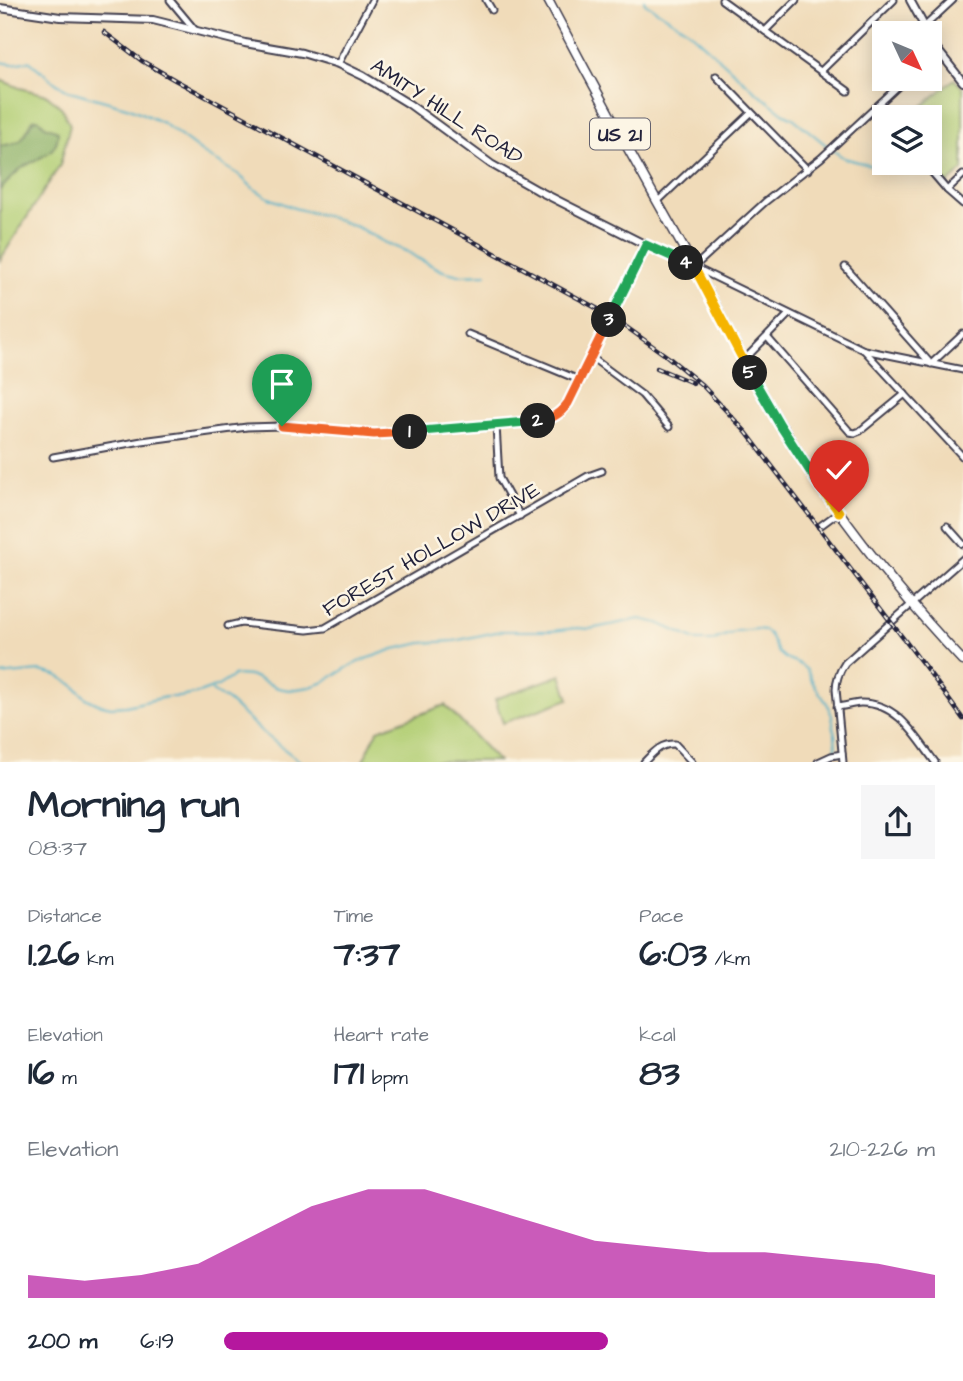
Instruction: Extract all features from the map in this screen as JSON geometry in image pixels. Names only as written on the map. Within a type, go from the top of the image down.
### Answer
[{"type":"main road","name":"US 21","points":[[548,0],[780,425],[839,512],[912,606],[963,661]]},
{"type":"street","points":[[170,0],[195,30]]},
{"type":"street","points":[[338,64],[372,0]]},
{"type":"street","points":[[486,0],[492,10]]},
{"type":"street","points":[[722,0],[848,91]]},
{"type":"street","points":[[765,31],[796,0]]},
{"type":"street","points":[[821,71],[894,0]]},
{"type":"street","points":[[910,0],[921,21]]},
{"type":"street","points":[[936,21],[953,0]]},
{"type":"street","name":"AMITY HILL ROAD","points":[[0,8],[60,17],[153,20],[246,43],[302,53],[338,64],[386,89],[491,164],[537,190],[694,267]]},
{"type":"street","points":[[942,56],[963,82]]},
{"type":"street","points":[[716,76],[807,170]]},
{"type":"street","points":[[878,105],[893,91]]},
{"type":"street","points":[[872,111],[694,267],[864,350],[963,370]]},
{"type":"street","points":[[656,202],[751,113]]},
{"type":"street","points":[[947,190],[963,174]]},
{"type":"street","points":[[934,175],[963,204]]},
{"type":"street","points":[[53,457],[142,441],[247,427],[274,426],[374,434],[552,418],[568,403],[646,245]]},
{"type":"street","points":[[845,267],[932,364]]},
{"type":"street","points":[[743,361],[789,314]]},
{"type":"street","points":[[468,334],[579,380]]},
{"type":"street","points":[[932,364],[963,334]]},
{"type":"street","points":[[767,337],[850,432],[860,431],[905,394]]},
{"type":"street","points":[[864,350],[962,455]]},
{"type":"street","points":[[591,357],[642,395],[668,427]]},
{"type":"street","points":[[496,425],[499,478],[520,516]]},
{"type":"street","name":"FOREST HOLLOW DRIVE","points":[[228,626],[240,623],[307,630],[325,628],[588,476],[602,471]]},
{"type":"street","points":[[820,526],[839,512]]},
{"type":"street","points":[[947,526],[963,544]]},
{"type":"street","points":[[818,761],[831,755],[843,758],[837,706],[836,680],[839,671],[963,559]]},
{"type":"street","points":[[837,706],[874,704],[887,708],[909,726],[935,761]]},
{"type":"street","points":[[644,761],[663,746],[671,744],[675,744],[692,761]]},
{"type":"green space","points":[[954,79],[963,88],[963,170],[947,184],[937,175],[942,175],[942,105],[924,105]]},
{"type":"green space","points":[[0,80],[47,95],[62,108],[70,125],[60,165],[0,260]]},
{"type":"green space","points":[[38,119],[45,126],[58,131],[55,144],[47,153],[18,171],[0,190],[0,146],[21,139],[33,120]]},
{"type":"green space","points":[[561,675],[569,699],[503,723],[495,699]]},
{"type":"green space","points":[[445,705],[498,761],[363,761],[378,730]]},
{"type":"waterway","points":[[644,0],[689,31],[755,91],[831,149],[844,158],[872,166]]},
{"type":"waterway","points":[[0,62],[13,64],[29,61],[70,91],[130,108],[163,123],[269,198],[357,227],[443,271],[459,275],[486,274]]},
{"type":"waterway","points":[[0,675],[40,671],[56,675],[72,684],[86,698],[111,707],[196,694],[218,686],[235,675],[252,676],[289,690],[310,687],[322,683],[355,663],[394,649],[501,631],[590,629],[640,619],[658,623],[698,641],[711,641],[737,631],[757,629],[769,634],[778,652],[785,658],[807,670],[832,716],[836,753]]},
{"type":"waterway","points":[[212,691],[228,701],[301,762]]},
{"type":"railway","points":[[104,32],[142,61],[175,80],[611,316],[668,357],[702,385],[746,432],[963,719]]},
{"type":"railway","points":[[657,368],[693,383]]},
{"type":"route","points":[[282,426],[374,434],[552,418],[568,403],[646,245],[694,267],[780,425],[839,512]]}]
